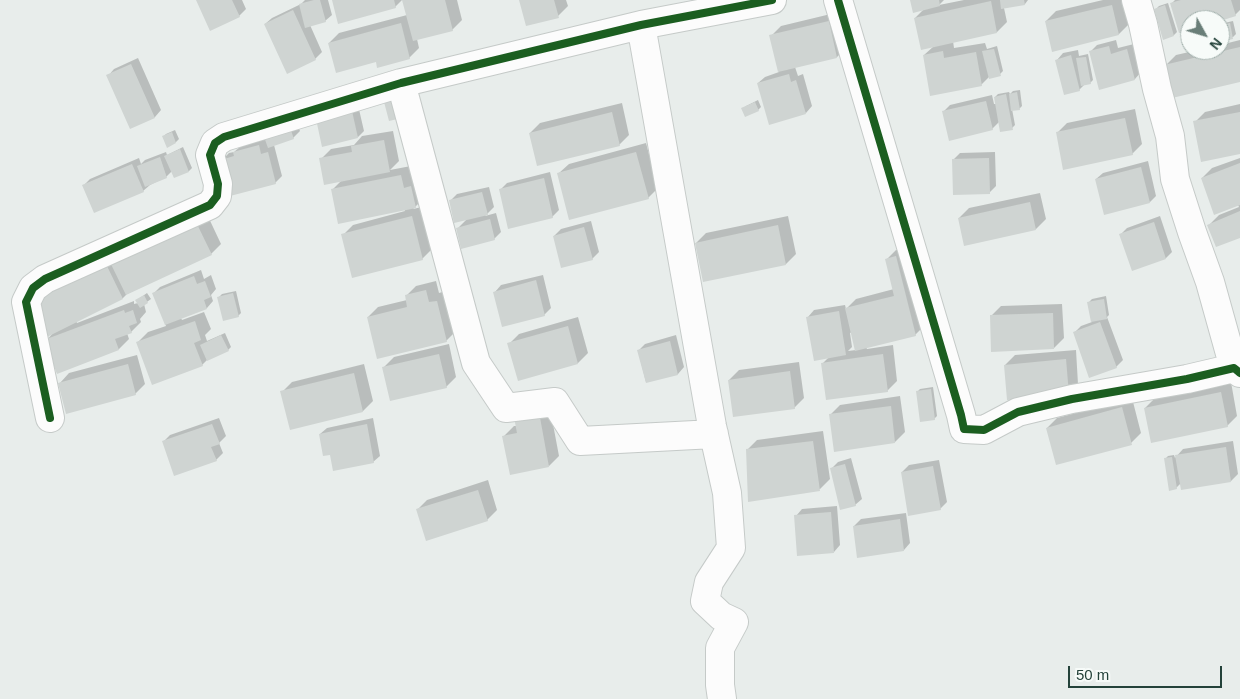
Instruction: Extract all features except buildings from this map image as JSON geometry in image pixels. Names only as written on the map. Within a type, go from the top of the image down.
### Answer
[{"type":"street","points":[[50,418],[26,302],[33,288],[45,279],[210,205],[217,196],[218,184],[210,155],[215,143],[224,137],[401,83],[640,25],[772,0]]},
{"type":"street","points":[[838,0],[964,429],[984,430],[1018,412],[1072,399],[1237,370],[1175,179],[1170,136],[1136,0]]},
{"type":"street","points":[[640,25],[714,434],[727,493],[731,548],[710,582],[705,601],[722,616],[734,622],[720,648],[722,699]]},
{"type":"street","points":[[401,83],[476,363],[506,408],[555,402],[580,441],[714,434]]},
{"type":"cycle path","points":[[50,418],[26,302],[33,288],[45,279],[210,205],[217,196],[218,184],[210,155],[215,143],[224,137],[401,83],[641,25],[772,0]]},
{"type":"cycle path","points":[[838,0],[964,429],[984,430],[1018,412],[1072,399],[1187,379],[1234,368],[1240,373]]}]
